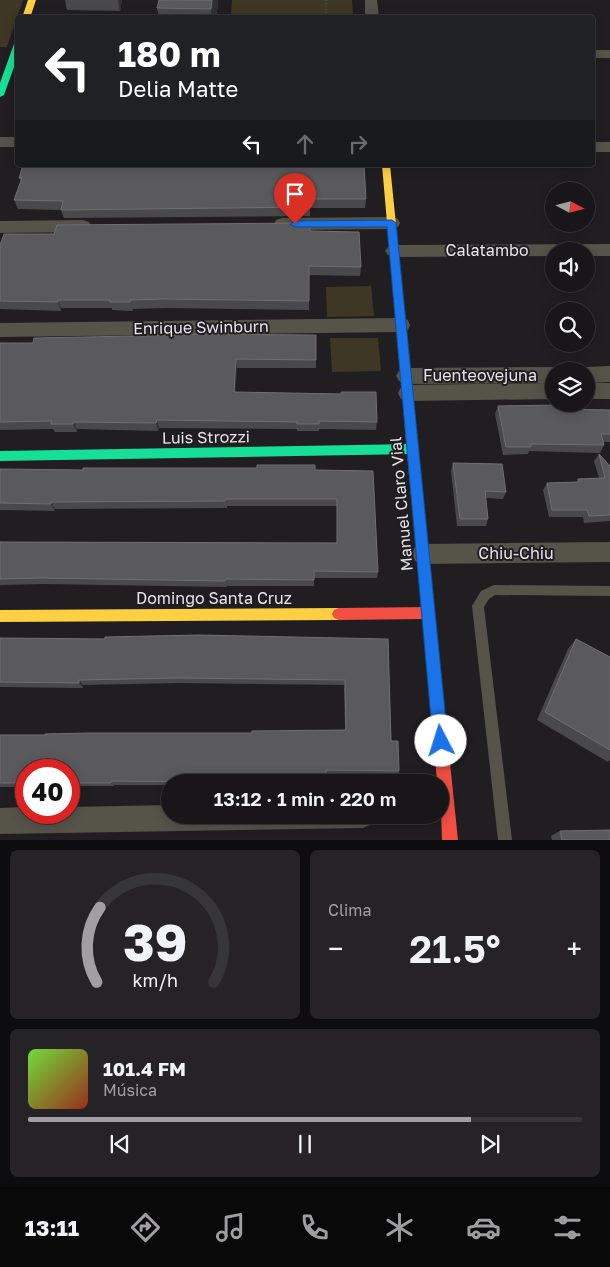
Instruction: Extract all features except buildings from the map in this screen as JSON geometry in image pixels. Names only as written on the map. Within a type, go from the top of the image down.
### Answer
[{"type":"street","points":[[27,15],[32,0]]},
{"type":"street","points":[[371,0],[372,15]]},
{"type":"street","points":[[595,54],[610,54]]},
{"type":"street","points":[[0,95],[12,60]]},
{"type":"street","points":[[595,63],[610,63]]},
{"type":"street","points":[[0,142],[15,142]]},
{"type":"street","points":[[595,147],[610,147]]},
{"type":"street","name":"Manuel Claro Vial","points":[[386,167],[423,554],[441,774]]},
{"type":"street","points":[[266,224],[392,223]]},
{"type":"street","points":[[0,227],[99,226]]},
{"type":"street","name":"Calatambo","points":[[394,251],[610,250]]},
{"type":"street","name":"Enrique Swinburn","points":[[0,330],[401,325]]},
{"type":"street","points":[[595,374],[610,374]]},
{"type":"street","name":"Fuenteovejuna","points":[[407,384],[545,376]]},
{"type":"street","name":"Fuenteovejuna","points":[[407,384],[545,391]]},
{"type":"street","points":[[595,391],[610,391]]},
{"type":"street","name":"Luis Strozzi","points":[[0,456],[413,449]]},
{"type":"street","name":"Chiu-Chiu","points":[[423,554],[610,552]]},
{"type":"street","name":"Domingo Santa Cruz","points":[[0,616],[428,613]]},
{"type":"street","points":[[0,821],[161,818]]},
{"type":"street","name":"Manuel Claro Vial","points":[[446,824],[450,840]]},
{"type":"lane","points":[[505,840],[478,606],[484,595],[494,590],[610,591]]},
{"type":"path","points":[[326,0],[326,15]]},
{"type":"shaded area","points":[[0,0],[23,0],[18,15],[15,15],[15,24],[7,47],[0,47]]},
{"type":"shaded area","points":[[232,0],[352,0],[353,15],[231,15]]},
{"type":"shaded area","points":[[371,286],[374,316],[327,317],[326,287]]},
{"type":"shaded area","points":[[330,338],[378,338],[381,371],[332,372]]},
{"type":"traffic: fast","points":[[0,95],[15,52]]},
{"type":"traffic: fast","points":[[0,456],[413,449]]},
{"type":"traffic: fast","points":[[415,474],[440,734]]},
{"type":"traffic: slow","points":[[27,15],[32,0]]},
{"type":"traffic: slow","points":[[386,167],[415,474]]},
{"type":"traffic: slow","points":[[0,616],[339,614]]},
{"type":"traffic: jam","points":[[339,614],[428,613]]},
{"type":"traffic: jam","points":[[440,734],[450,840]]},
{"type":"route","points":[[295,224],[392,223],[441,741]]}]
